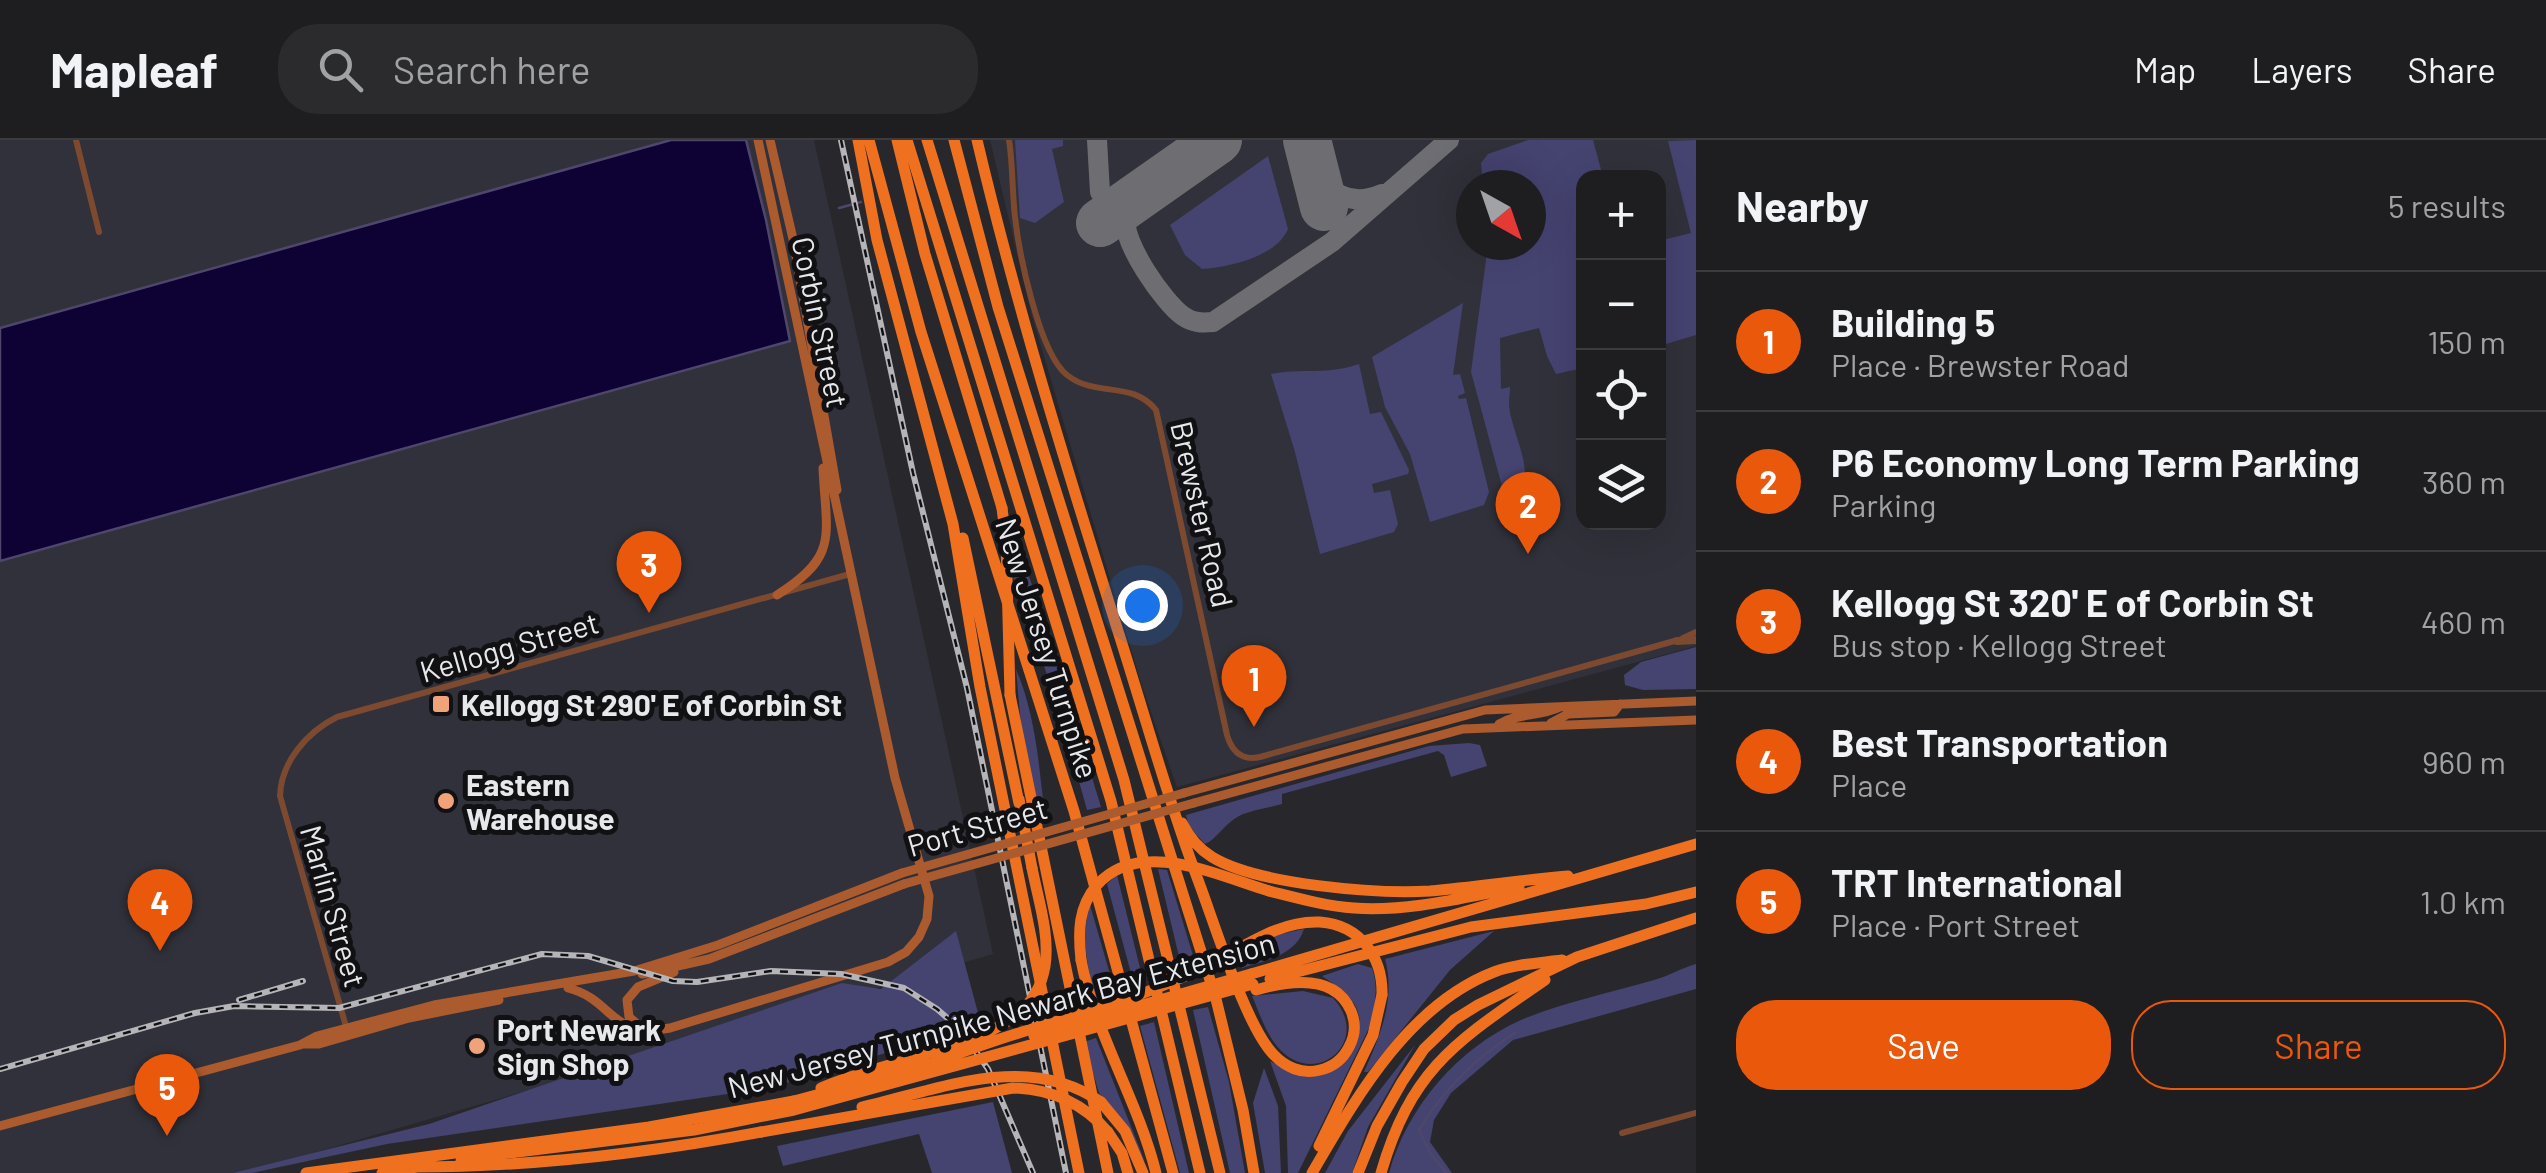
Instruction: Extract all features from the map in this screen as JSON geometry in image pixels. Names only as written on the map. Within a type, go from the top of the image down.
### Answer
[{"type":"highway","points":[[794,1100],[850,1075],[994,1029],[1022,1010],[1041,983],[1046,958],[1045,934],[968,557],[877,240],[858,140]]},
{"type":"highway","name":"New Jersey Turnpike","points":[[869,140],[921,332],[1074,810],[1172,1173]]},
{"type":"highway","points":[[897,140],[924,254],[1002,508],[1009,719],[1019,803]]},
{"type":"highway","name":"New Jersey Turnpike","points":[[908,140],[1111,800],[1200,1173]]},
{"type":"highway","name":"New Jersey Turnpike","points":[[928,140],[1124,780],[1220,1173]]},
{"type":"highway","name":"New Jersey Turnpike","points":[[954,140],[998,307],[1216,999],[1244,1110],[1254,1173]]},
{"type":"highway","points":[[977,140],[1060,447],[1171,800],[1228,960],[1254,1024],[1283,1063],[1305,1072],[1327,1068],[1346,1052],[1353,1034],[1353,1017],[1336,992],[1302,982],[1254,982]]},
{"type":"highway","points":[[984,140],[1002,238]]},
{"type":"highway","points":[[934,446],[957,542],[978,671],[1078,1173]]},
{"type":"highway","points":[[1010,695],[1108,1173]]},
{"type":"highway","points":[[1171,800],[1189,835],[1210,856],[1236,868],[1285,879],[1422,891],[1597,874]]},
{"type":"highway","name":"New Jersey Turnpike Newark Bay Extension","points":[[306,1173],[694,1130],[794,1110],[1218,994],[1696,844]]},
{"type":"highway","points":[[1156,1173],[1143,1129],[1089,992],[1081,960],[1079,930],[1083,908],[1098,884],[1124,867],[1142,862],[1166,863],[1334,906],[1390,908],[1597,874]]},
{"type":"highway","name":"New Jersey Turnpike Newark Bay Extension","points":[[382,1173],[794,1100],[1471,927],[1646,904],[1696,892]]},
{"type":"highway","points":[[1358,1173],[1377,1126],[1402,1082],[1439,1033],[1478,1004],[1577,957],[1696,918]]},
{"type":"highway","points":[[932,1064],[979,1044],[1170,983],[1267,934],[1302,923],[1341,926],[1364,941],[1379,966],[1382,995],[1371,1040],[1310,1173]]},
{"type":"highway","points":[[1310,1173],[1378,1070],[1443,1000],[1504,968],[1577,957]]},
{"type":"highway","points":[[1381,1173],[1404,1112],[1436,1063],[1467,1035],[1577,957]]},
{"type":"highway","points":[[761,1132],[1003,1075],[1054,1080],[1101,1102],[1126,1131],[1143,1173]]},
{"type":"highway","points":[[416,1168],[466,1168],[694,1143],[1013,1088],[1040,1090],[1087,1111],[1122,1153],[1128,1173]]},
{"type":"main road","name":"Corbin Street","points":[[652,1032],[882,964],[906,952],[923,931],[930,905],[896,778],[850,574],[758,140]]},
{"type":"main road","name":"Corbin Street","points":[[770,140],[793,240],[831,446],[838,513]]},
{"type":"main road","points":[[777,595],[803,579],[817,564],[824,547],[822,445]]},
{"type":"main road","name":"Port Street","points":[[638,972],[903,879],[1184,793],[1476,712],[1696,702]]},
{"type":"main road","points":[[1549,724],[1568,714],[1614,712],[1620,704]]},
{"type":"main road","points":[[1496,726],[1510,718],[1564,706]]},
{"type":"main road","name":"Port Street","points":[[638,972],[709,960],[903,879],[1194,804],[1438,734],[1496,726],[1696,720]]},
{"type":"main road","points":[[652,1032],[637,1026],[629,1017],[626,1006],[631,993],[648,982],[709,960]]},
{"type":"main road","points":[[532,991],[568,988],[638,972]]},
{"type":"main road","points":[[0,1126],[300,1045],[319,1044],[348,1031],[638,972]]},
{"type":"main road","points":[[568,988],[586,995],[622,1025],[652,1032]]},
{"type":"street","points":[[76,140],[99,232]]},
{"type":"street","name":"Brewster Road","points":[[1008,140],[1016,227],[1043,337],[1053,359],[1063,372],[1084,386],[1129,390],[1145,398],[1156,410],[1226,730],[1238,754],[1260,758],[1677,640]]},
{"type":"street","name":"Kellogg Street","points":[[280,796],[280,786],[294,754],[317,729],[337,717],[850,574]]},
{"type":"street","points":[[1677,640],[1696,636]]},
{"type":"street","name":"Marlin Street","points":[[280,796],[348,1031]]},
{"type":"street","points":[[1622,1134],[1696,1113]]},
{"type":"shaded area","points":[[0,140],[671,140],[0,328]]},
{"type":"shaded area","points":[[671,140],[746,140],[790,341],[0,561],[0,328]]},
{"type":"shaded area","points":[[746,140],[814,140],[993,954],[245,1173],[0,1173],[0,561],[790,341]]},
{"type":"shaded area","points":[[990,140],[1696,140],[1696,646],[1177,787],[1142,686],[1032,316]]},
{"type":"shaded area","points":[[1015,140],[1063,140],[1063,146],[1052,149],[1064,202],[1035,223],[1020,218]]},
{"type":"shaded area","points":[[1528,140],[1593,140],[1601,170],[1576,170],[1576,370],[1556,374],[1539,328],[1500,338],[1501,389],[1510,387],[1511,415],[1525,471],[1518,494],[1506,501],[1471,372],[1486,260],[1546,260],[1546,170],[1482,170],[1481,163],[1488,154]]},
{"type":"shaded area","points":[[1696,140],[1696,335],[1666,344],[1666,239],[1691,233],[1668,141]]},
{"type":"shaded area","points":[[1268,156],[1288,229],[1282,239],[1263,253],[1238,263],[1202,269],[1185,255],[1170,225]]},
{"type":"shaded area","points":[[1463,303],[1453,375],[1460,374],[1465,393],[1458,396],[1466,398],[1489,492],[1484,505],[1430,522],[1410,454],[1385,407],[1372,357]]},
{"type":"shaded area","points":[[1359,364],[1370,414],[1381,412],[1409,470],[1408,474],[1372,484],[1374,493],[1390,490],[1398,524],[1394,532],[1320,554],[1271,374]]},
{"type":"shaded area","points":[[1013,528],[1065,692],[1056,685],[1054,695],[1012,574]]},
{"type":"shaded area","points":[[1696,647],[1696,689],[1643,690],[1625,685],[1624,675],[1641,662]]},
{"type":"shaded area","points":[[1016,669],[1036,742],[1045,817],[1038,819],[1022,737]]},
{"type":"shaded area","points":[[1072,712],[1101,807],[1087,810],[1060,713]]},
{"type":"shaded area","points":[[1480,745],[1487,766],[1451,777],[1444,755],[1438,751],[1282,794],[1282,804],[1239,816],[1205,844],[1189,827],[1186,815],[1429,746]]},
{"type":"shaded area","points":[[1158,869],[1167,870],[1195,962],[1182,969]]},
{"type":"shaded area","points":[[1117,875],[1144,984],[1135,988],[1107,884]]},
{"type":"shaded area","points":[[1090,905],[1116,995],[1096,1002],[1085,942]]},
{"type":"shaded area","points":[[1304,929],[1287,951],[1242,968],[1239,954],[1276,935]]},
{"type":"shaded area","points":[[956,931],[981,1024],[748,1091],[387,1144],[252,1173],[233,1173],[429,1124],[842,983],[881,989]]},
{"type":"shaded area","points":[[1494,931],[1450,970],[1368,1072],[1364,1072],[1381,1031],[1387,1003],[1385,959]]},
{"type":"shaded area","points":[[1358,964],[1372,968],[1374,976],[1375,998],[1369,1028],[1298,1173],[1288,1173],[1286,1106],[1270,1061],[1297,1075],[1321,1074],[1359,1032],[1360,1022],[1350,998],[1322,976]]},
{"type":"shaded area","points":[[1696,964],[1696,989],[1513,1040],[1451,1093],[1434,1120],[1430,1142],[1452,1173],[1389,1173],[1408,1125],[1422,1103],[1476,1046],[1537,1014]]},
{"type":"shaded area","points":[[1303,991],[1333,998],[1344,1015],[1347,1031],[1343,1045],[1334,1056],[1321,1062],[1306,1064],[1276,1045],[1252,996]]},
{"type":"shaded area","points":[[1208,1007],[1229,1082],[1245,1173],[1230,1173],[1193,1010]]},
{"type":"shaded area","points":[[1154,1022],[1189,1173],[1180,1173],[1140,1026]]},
{"type":"shaded area","points":[[1096,1038],[1145,1162],[1117,1113],[1099,1093],[1084,1042]]},
{"type":"shaded area","points":[[1415,1045],[1368,1127],[1352,1173],[1325,1173],[1348,1131]]},
{"type":"shaded area","points":[[1264,1068],[1278,1106],[1281,1173],[1265,1173],[1253,1103]]},
{"type":"shaded area","points":[[993,1102],[1012,1173],[932,1173],[919,1134],[783,1166],[777,1146]]},
{"type":"waterway","points":[[839,208],[861,202]]},
{"type":"waterway","points":[[1446,1173],[1419,1130],[1462,1075],[1516,1032]]},
{"type":"taxiway","points":[[1097,140],[1100,192],[1113,206],[1126,205]]},
{"type":"taxiway","points":[[1150,188],[1126,218],[1137,256],[1155,285],[1183,316],[1213,322],[1332,242],[1449,140]]},
{"type":"taxiway","points":[[1313,163],[1318,174],[1340,195],[1360,199],[1382,194]]},
{"type":"runway","points":[[1100,223],[1218,140]]},
{"type":"runway","points":[[1307,140],[1324,207]]},
{"type":"railway","points":[[841,140],[913,473],[967,688],[1066,1173]]},
{"type":"railway","points":[[0,1069],[195,1013],[234,1006],[339,1008],[542,954],[588,956],[673,981],[697,982],[771,971],[841,974],[904,988],[960,1029],[988,1069],[1033,1173]]},
{"type":"railway","points":[[239,1000],[303,981]]},
{"type":"place","name":"P6 Economy Long Term Parking","points":[[1528,554]]},
{"type":"place","name":"Kellogg St 320' E of Corbin St","points":[[649,613]]},
{"type":"place","name":"Kellogg St 290' E of Corbin St","points":[[441,704]]},
{"type":"place","name":"Building 5","points":[[1254,727]]},
{"type":"place","name":"Eastern Warehouse","points":[[446,801]]},
{"type":"place","name":"Best Transportation","points":[[160,951]]},
{"type":"place","name":"Port Newark Sign Shop","points":[[477,1046]]},
{"type":"place","name":"TRT International","points":[[167,1136]]}]
